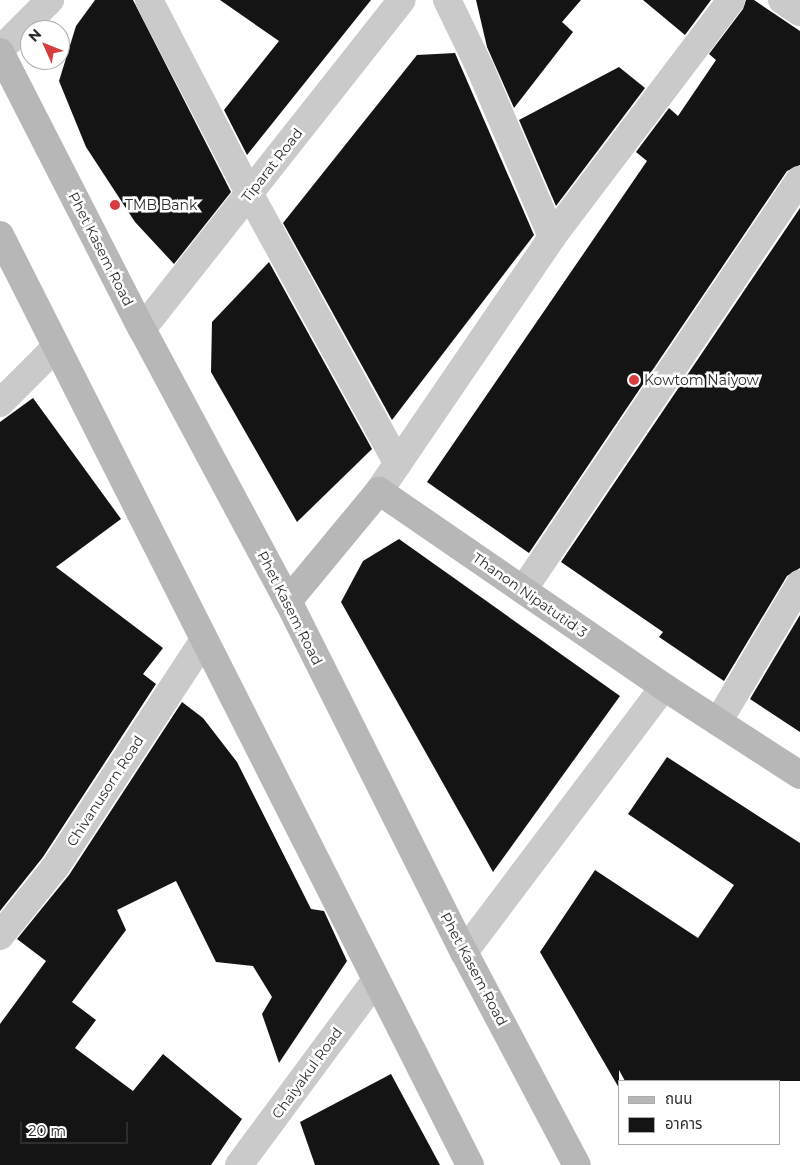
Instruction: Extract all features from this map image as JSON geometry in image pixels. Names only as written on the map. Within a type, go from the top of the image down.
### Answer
[{"type":"main road","name":"Phet Kasem Road","points":[[0,51],[142,329],[288,602],[464,952],[577,1165]]},
{"type":"main road","points":[[0,235],[203,641],[470,1165]]},
{"type":"main road","name":"Thanon Nipatutid 3","points":[[379,491],[664,687],[800,775]]},
{"type":"main road","points":[[288,602],[379,491]]},
{"type":"street","points":[[0,51],[50,0]]},
{"type":"street","points":[[149,0],[250,193],[398,464]]},
{"type":"street","name":"Tiparat Road","points":[[142,329],[402,0]]},
{"type":"street","points":[[447,0],[552,237]]},
{"type":"street","points":[[379,491],[552,237],[732,0]]},
{"type":"street","points":[[782,0],[800,12]]},
{"type":"street","points":[[524,590],[800,180]]},
{"type":"street","points":[[0,403],[56,347]]},
{"type":"street","points":[[718,722],[800,584]]},
{"type":"street","name":"Chivanusorn Road","points":[[0,936],[56,866],[203,641]]},
{"type":"street","points":[[464,952],[664,687]]},
{"type":"street","name":"Chaiyakul Road","points":[[239,1165],[376,980]]},
{"type":"building","points":[[95,0],[133,0],[231,192],[174,264],[135,222],[86,147],[59,81],[62,70],[70,70],[70,45],[76,26]]},
{"type":"building","points":[[220,0],[371,0],[247,155],[224,110],[279,41]]},
{"type":"building","points":[[476,0],[581,0],[562,22],[573,32],[514,108],[487,47]]},
{"type":"building","points":[[643,0],[711,0],[685,35]]},
{"type":"building","points":[[746,0],[754,0],[800,31],[800,165],[787,171],[529,553],[427,482],[647,161],[636,152],[669,108],[678,116],[716,60],[709,54],[743,9]]},
{"type":"building","points":[[455,53],[534,235],[392,420],[283,223],[417,55]]},
{"type":"building","points":[[619,67],[645,88],[556,206],[519,120]]},
{"type":"building","points":[[800,208],[800,568],[787,576],[724,681],[659,637],[663,632],[561,562]]},
{"type":"building","points":[[269,262],[372,449],[297,522],[211,372],[212,322]]},
{"type":"building","points":[[33,398],[121,519],[56,567],[163,648],[143,674],[156,684],[43,857],[0,911],[0,422]]},
{"type":"building","points":[[399,539],[620,696],[493,872],[341,602],[363,561]]},
{"type":"building","points":[[800,615],[800,732],[750,699]]},
{"type":"building","points":[[182,702],[203,718],[237,762],[311,909],[324,911],[347,961],[279,1063],[262,1014],[272,997],[253,966],[216,962],[176,881],[117,910],[126,930],[72,1002],[96,1020],[75,1048],[133,1091],[163,1054],[242,1119],[211,1165],[0,1165],[0,1024],[46,961],[17,939],[69,875]]},
{"type":"building","points":[[667,757],[800,843],[800,1081],[624,1080],[619,1070],[618,1086],[540,952],[595,870],[698,938],[734,885],[628,814]]},
{"type":"building","points":[[391,1074],[440,1165],[315,1165],[300,1122]]},
{"type":"place","name":"TMB Bank","points":[[115,205]]},
{"type":"place","name":"Kowtom Naiyow","points":[[634,380]]}]
